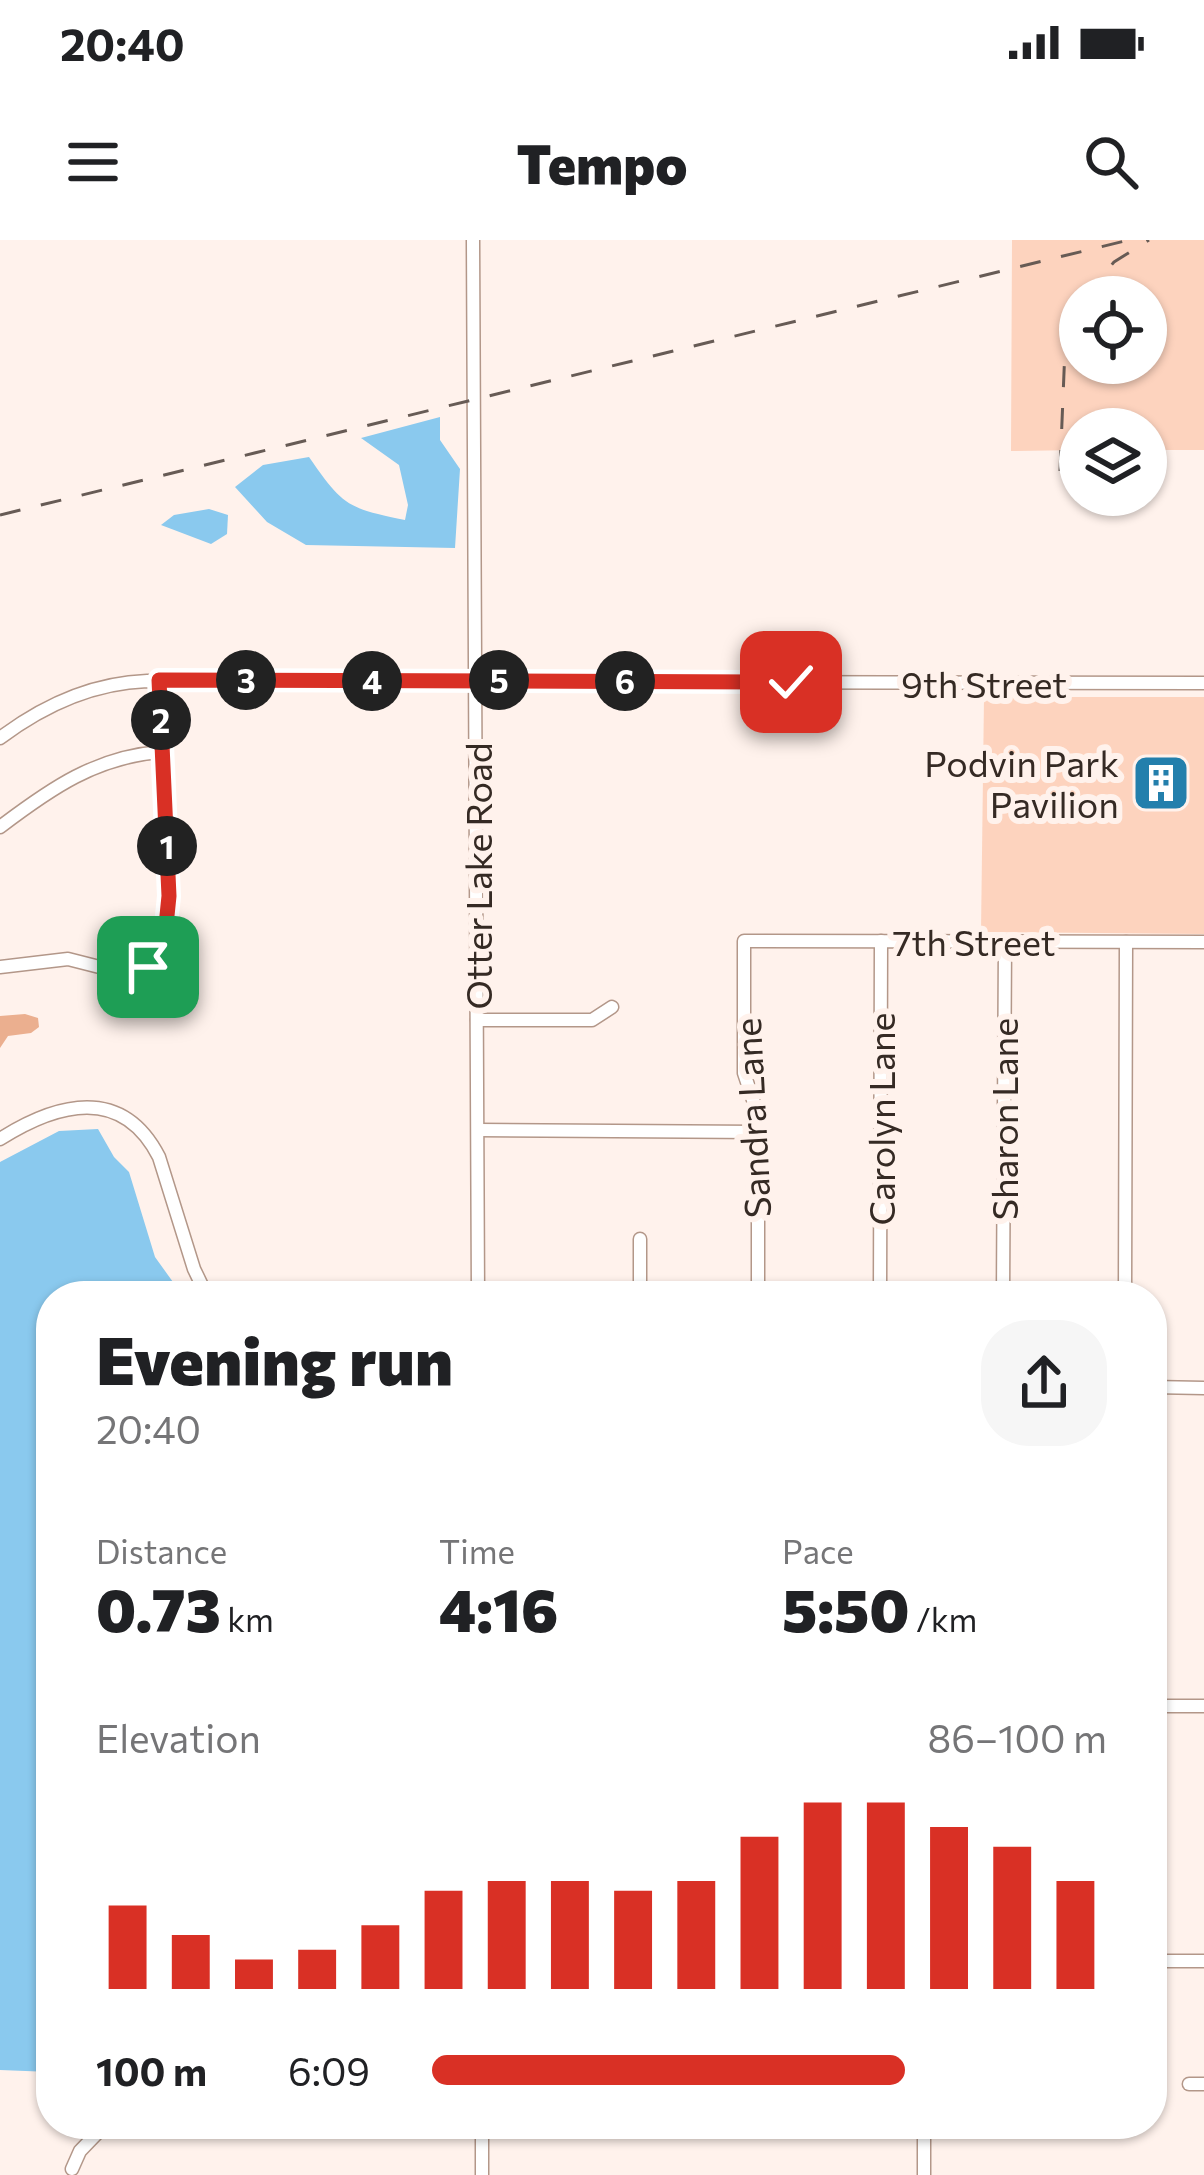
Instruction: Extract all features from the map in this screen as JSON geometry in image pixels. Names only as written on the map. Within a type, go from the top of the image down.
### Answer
[{"type":"street","name":"Otter Lake Road","points":[[473,240],[478,1281]]},
{"type":"street","name":"9th Street","points":[[0,738],[38,712],[75,695],[121,683],[159,680],[1204,683]]},
{"type":"street","points":[[0,968],[65,958],[127,974],[146,968],[158,957],[169,896],[159,680]]},
{"type":"street","points":[[0,827],[82,772],[122,758],[162,752]]},
{"type":"street","name":"7th Street","points":[[744,941],[1204,942]]},
{"type":"street","name":"Sandra Lane","points":[[744,941],[744,1073],[757,1112],[758,1132],[758,1281]]},
{"type":"street","name":"Carolyn Lane","points":[[880,1281],[881,941]]},
{"type":"street","name":"Sharon Lane","points":[[1003,1281],[1005,941]]},
{"type":"street","points":[[1125,1281],[1126,942]]},
{"type":"street","points":[[477,1020],[592,1020],[612,1007]]},
{"type":"street","points":[[0,1139],[64,1110],[90,1106],[124,1117],[151,1141],[159,1156],[198,1281]]},
{"type":"street","points":[[478,1130],[758,1132]]},
{"type":"street","points":[[640,1240],[640,1281]]},
{"type":"street","points":[[1167,1388],[1204,1388]]},
{"type":"street","points":[[1167,1706],[1204,1706]]},
{"type":"street","points":[[1167,1960],[1204,1960]]},
{"type":"street","points":[[72,2169],[91,2139]]},
{"type":"street","points":[[482,2139],[482,2175]]},
{"type":"street","points":[[924,2139],[924,2175]]},
{"type":"shaded area","points":[[1012,240],[1204,240],[1204,450],[1167,450],[1167,408],[1059,408],[1059,450],[1011,451]]},
{"type":"shaded area","points":[[984,697],[1204,697],[1204,934],[981,932]]},
{"type":"shaded area","points":[[0,1016],[38,1018],[39,1027],[8,1036],[0,1048]]},
{"type":"water","points":[[440,417],[440,440],[460,469],[455,548],[306,545],[267,522],[235,487],[263,465],[309,457],[348,502],[405,520],[408,505],[399,465],[361,438]]},
{"type":"water","points":[[209,509],[228,515],[227,534],[211,544],[161,525],[174,515]]},
{"type":"water","points":[[98,1129],[129,1172],[155,1257],[172,1281],[36,1281],[36,2071],[0,2070],[0,1162],[59,1131]]},
{"type":"railway","points":[[0,515],[1129,240]]},
{"type":"railway","points":[[1102,276],[1114,262],[1149,240]]},
{"type":"railway","points":[[1063,408],[1064,384]]},
{"type":"place","name":"Podvin Park Pavilion","points":[[1161,783]]},
{"type":"route","points":[[148,967],[164,945],[169,896],[159,680],[791,682]]}]
